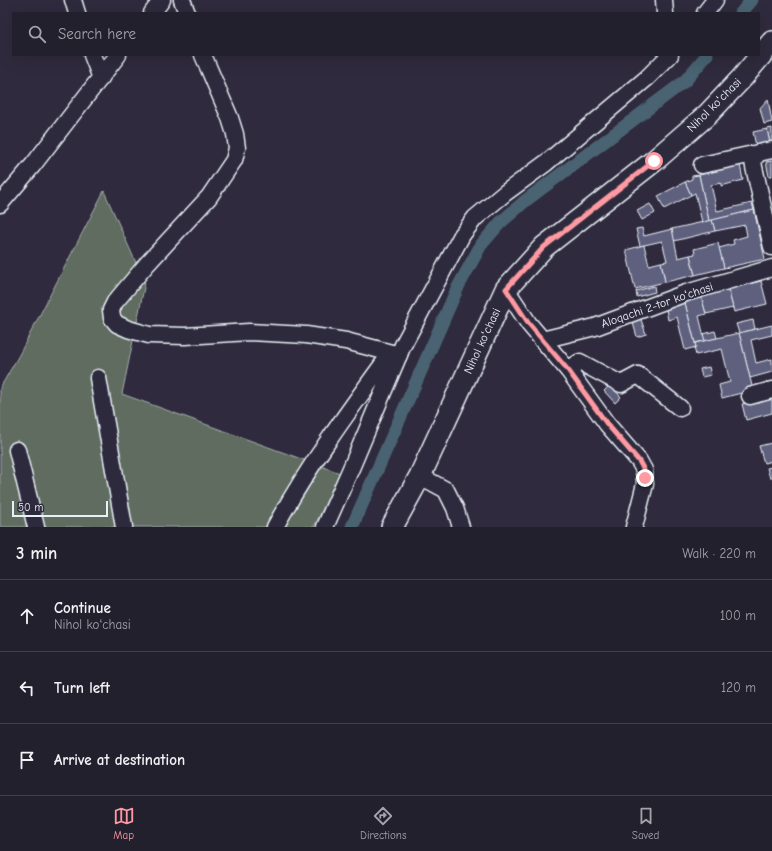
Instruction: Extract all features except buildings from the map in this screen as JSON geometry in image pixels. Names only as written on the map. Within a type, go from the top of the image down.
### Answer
[{"type":"main road","name":"Nihol koʻchasi","points":[[392,527],[420,476],[506,289],[544,247],[654,161],[708,114],[742,78],[772,42]]},
{"type":"street","points":[[73,0],[77,12]]},
{"type":"street","points":[[153,12],[162,0]]},
{"type":"street","points":[[182,0],[187,12]]},
{"type":"street","points":[[664,0],[665,12]]},
{"type":"street","points":[[706,12],[715,0]]},
{"type":"street","points":[[92,56],[101,78]]},
{"type":"street","points":[[0,204],[33,165],[117,56]]},
{"type":"street","points":[[203,56],[230,118],[235,134],[237,148],[234,160],[209,197],[114,302],[111,310],[112,318],[117,324],[149,335],[186,336],[249,332],[306,335],[346,341],[395,354]]},
{"type":"street","points":[[275,527],[297,487],[361,394],[403,345],[462,236],[475,218],[505,193],[546,163],[647,78],[669,56]]},
{"type":"street","points":[[702,166],[765,152]]},
{"type":"street","points":[[765,152],[753,161],[772,247]]},
{"type":"street","name":"Aloqachi 2-tor koʻchasi","points":[[542,340],[595,327],[686,294],[772,268]]},
{"type":"street","points":[[506,289],[529,324],[568,370],[607,424],[639,461],[644,470],[645,484],[634,527]]},
{"type":"street","points":[[325,527],[352,466],[395,354]]},
{"type":"street","points":[[568,370],[580,362],[621,384],[638,376],[680,408]]},
{"type":"street","points":[[98,378],[124,527]]},
{"type":"street","points":[[750,396],[772,390]]},
{"type":"street","points":[[17,450],[36,527]]},
{"type":"street","points":[[420,476],[446,490],[455,508],[461,527]]},
{"type":"green space","points":[[104,191],[145,283],[122,394],[340,473],[314,527],[0,527],[0,388],[19,355]]},
{"type":"waterway","points":[[742,12],[752,0]]},
{"type":"waterway","points":[[352,527],[458,287],[481,245],[500,223],[525,201],[685,81],[706,56]]},
{"type":"route","points":[[645,478],[644,470],[639,461],[620,437],[607,424],[568,370],[529,324],[506,289],[544,247],[654,161]]}]
